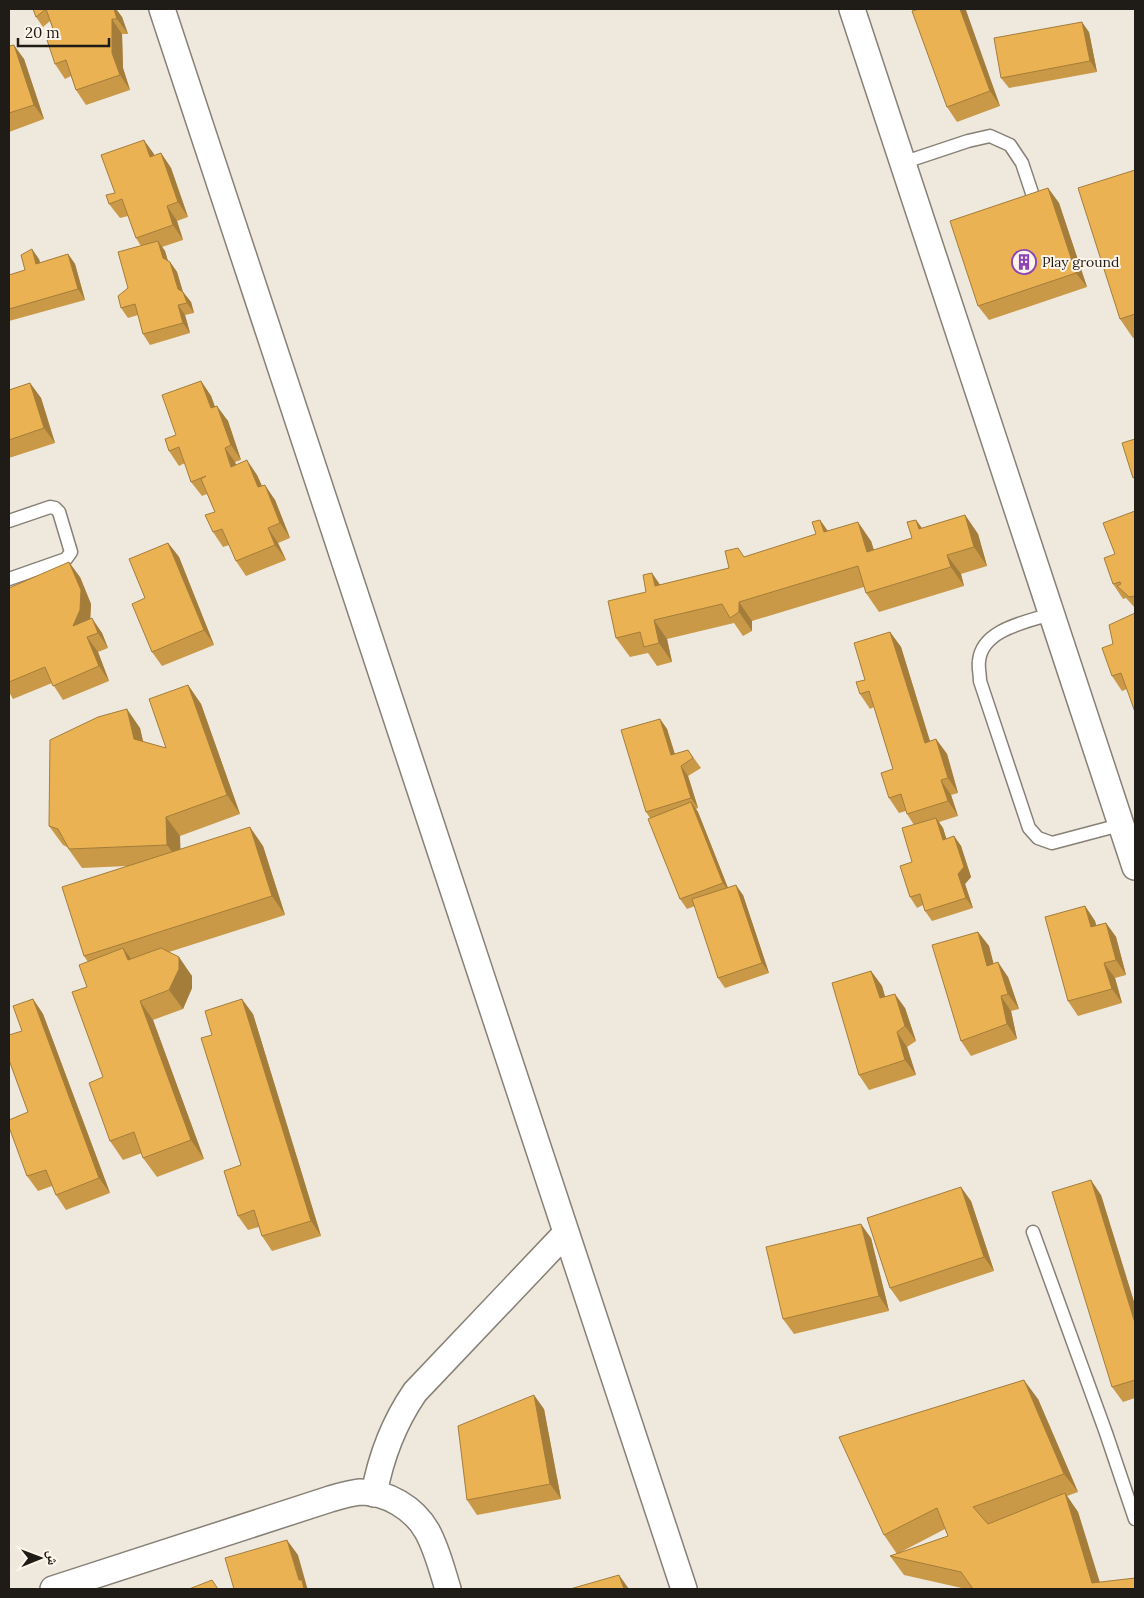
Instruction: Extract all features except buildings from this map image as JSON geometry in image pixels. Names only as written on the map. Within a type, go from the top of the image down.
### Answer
[{"type":"street","points":[[162,9],[684,1589]]},
{"type":"street","points":[[852,9],[1135,867]]},
{"type":"street","points":[[374,1494],[378,1472],[392,1430],[415,1392],[566,1233]]},
{"type":"street","points":[[53,1589],[347,1494],[361,1492],[390,1498],[405,1506],[417,1517],[427,1531],[434,1546],[448,1589]]},
{"type":"lane","points":[[902,163],[968,141],[990,136],[1010,145],[1022,163],[1035,202]]},
{"type":"lane","points":[[9,521],[50,507],[55,508],[59,512],[71,552],[66,559],[9,578]]},
{"type":"lane","points":[[1051,614],[1004,628],[987,640],[978,660],[980,681],[1028,828],[1038,838],[1052,843],[1120,825]]},
{"type":"lane","points":[[1033,1232],[1135,1519]]},
{"type":"place","name":"Play ground","points":[[1024,262]]}]
